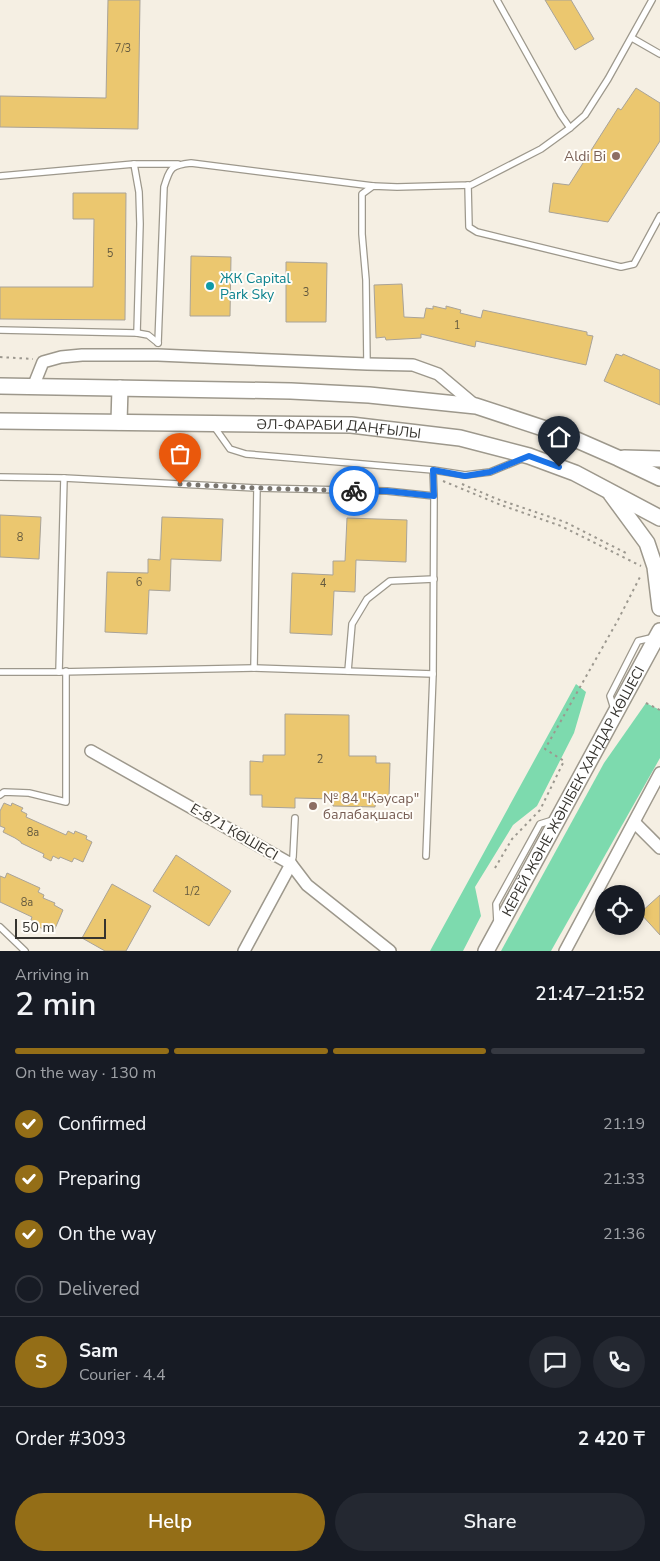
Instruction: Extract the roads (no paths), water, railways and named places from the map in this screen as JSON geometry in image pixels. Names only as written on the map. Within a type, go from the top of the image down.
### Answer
[{"type":"main road","points":[[0,386],[291,391],[369,395],[476,406],[570,437],[660,478]]},
{"type":"main road","points":[[120,388],[120,422]]},
{"type":"main road","name":"ӘЛ-ФАРАБИ ДАҢҒЫЛЫ","points":[[0,421],[351,425],[460,438],[529,456],[575,473],[660,518]]},
{"type":"main road","points":[[618,458],[660,459]]},
{"type":"main road","points":[[609,491],[647,543],[655,567],[660,608]]},
{"type":"main road","name":"КЕРЕЙ ЖӘНЕ ЖӘНІБЕК ХАНДАР КӨШЕСІ","points":[[486,951],[658,634]]},
{"type":"street","points":[[158,343],[158,355]]},
{"type":"street","points":[[33,386],[43,362],[61,357],[82,355],[158,355],[413,365],[438,374],[476,406]]},
{"type":"street","name":"Е-871 КӨШЕСІ","points":[[91,751],[291,864],[244,951]]},
{"type":"street","points":[[565,951],[660,773]]},
{"type":"street","points":[[635,823],[660,848]]},
{"type":"street","points":[[291,864],[307,885],[390,951]]},
{"type":"lane","points":[[497,0],[570,128]]},
{"type":"lane","points":[[0,176],[134,164],[191,163],[373,186],[468,185],[541,149],[585,115],[632,38],[652,0]]},
{"type":"lane","points":[[632,38],[660,54]]},
{"type":"lane","points":[[134,164],[139,192],[140,224],[137,333]]},
{"type":"lane","points":[[158,343],[164,187],[169,172],[178,164]]},
{"type":"lane","points":[[468,185],[470,227],[478,232],[621,267],[634,264],[660,216]]},
{"type":"lane","points":[[367,364],[366,280],[361,208],[362,194],[373,186]]},
{"type":"lane","points":[[0,330],[137,333],[148,334],[158,343]]},
{"type":"lane","points":[[212,424],[230,449],[246,454],[433,473],[465,476],[490,472],[529,456]]},
{"type":"lane","points":[[426,856],[433,674],[433,473]]},
{"type":"lane","points":[[0,478],[64,478],[257,488],[387,491],[434,496]]},
{"type":"lane","points":[[0,795],[4,792],[29,793],[66,802],[62,672],[64,478]]},
{"type":"lane","points":[[254,668],[257,488]]},
{"type":"lane","points":[[348,671],[352,624],[367,599],[390,581],[434,579]]},
{"type":"lane","points":[[0,672],[254,668],[433,674]]},
{"type":"lane","points":[[291,864],[295,818]]},
{"type":"lane","points":[[0,927],[25,951]]},
{"type":"place","name":"Aldi Bi","points":[[616,156]]},
{"type":"place","name":"ЖК Capital Park Sky","points":[[210,286]]},
{"type":"place","name":"№ 84 \"Кәусар\" балабақшасы","points":[[313,806]]}]
